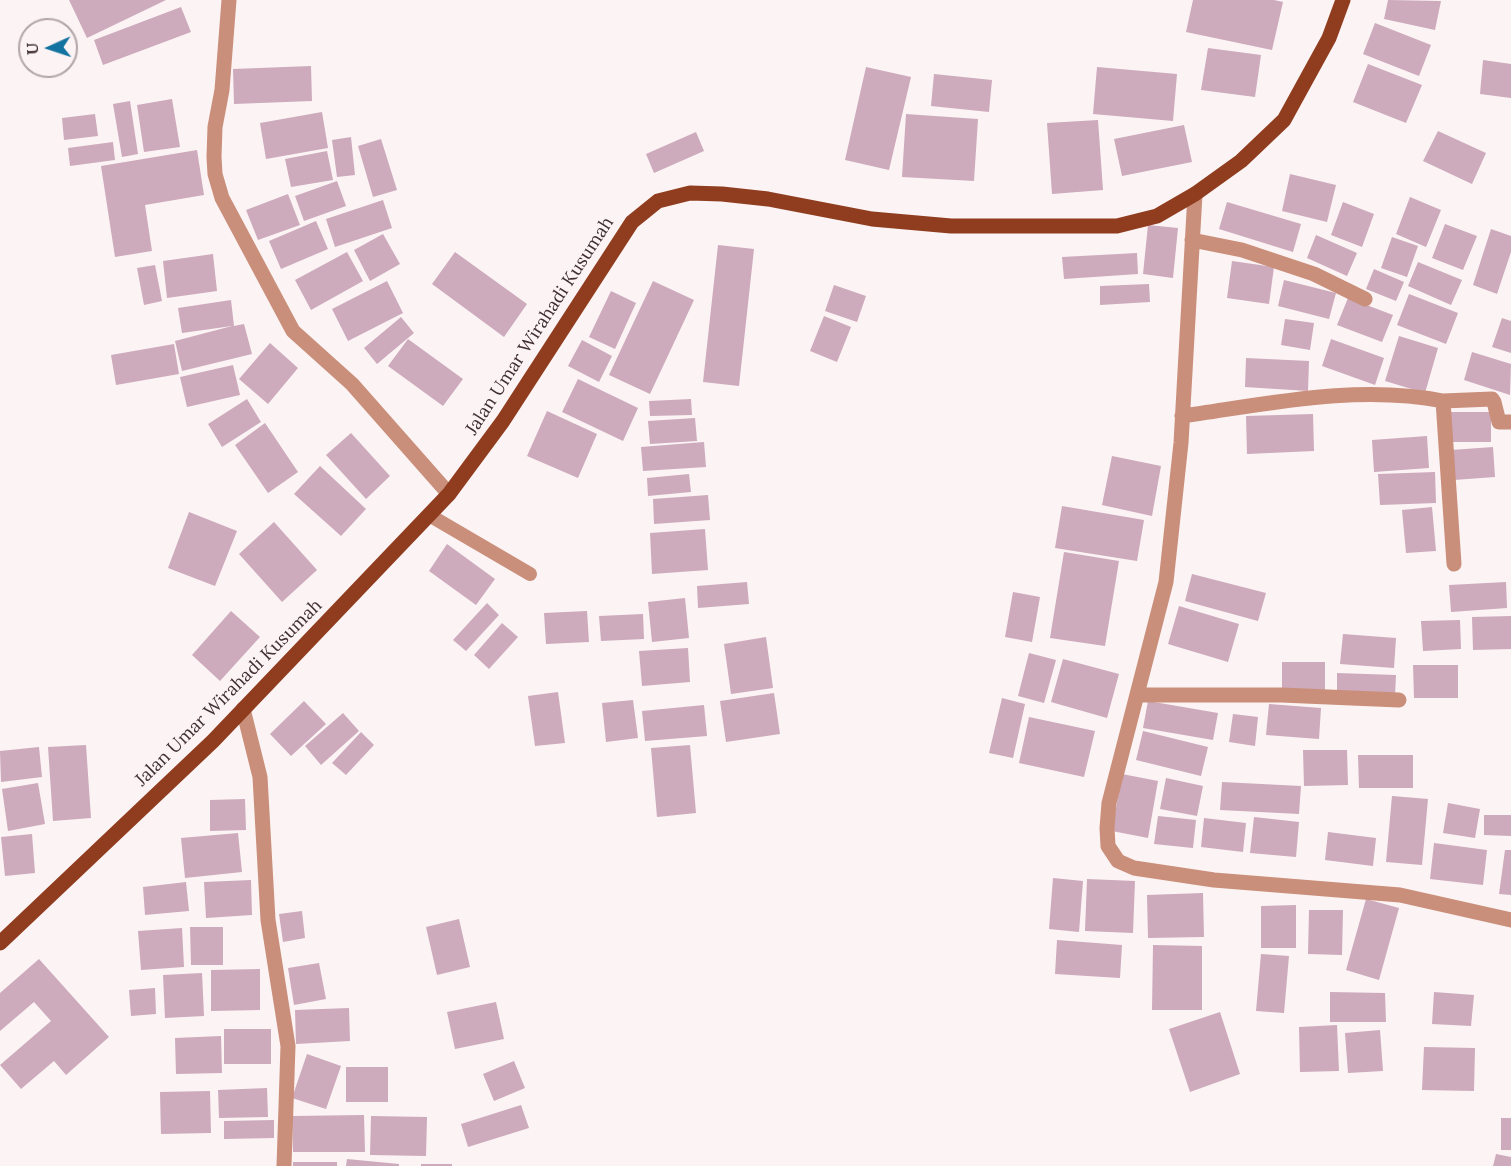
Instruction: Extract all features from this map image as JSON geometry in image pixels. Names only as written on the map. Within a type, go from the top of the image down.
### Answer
[{"type":"main road","name":"Jalan Umar Wirahadi Kusumah","points":[[0,943],[213,741],[449,494],[503,421],[632,222],[658,201],[690,193],[722,194],[768,199],[872,219],[951,226],[1117,226],[1157,216],[1195,194],[1240,161],[1284,120],[1329,38],[1342,0]]},
{"type":"street","points":[[229,0],[222,90],[215,127],[215,174],[222,198],[293,331],[352,384],[449,494]]},
{"type":"street","points":[[1195,194],[1181,443],[1166,582],[1109,802],[1108,846],[1118,861],[1134,868],[1214,880],[1400,895],[1511,920]]},
{"type":"street","points":[[1192,240],[1242,250],[1304,271],[1365,299]]},
{"type":"street","points":[[1182,416],[1283,401],[1359,394],[1410,395],[1443,401],[1492,399],[1499,422],[1511,422]]},
{"type":"street","points":[[1443,401],[1454,564]]},
{"type":"street","points":[[1138,695],[1281,695],[1399,700]]},
{"type":"street","points":[[243,709],[260,777],[268,920],[288,1046],[284,1166]]},
{"type":"lane","points":[[429,515],[530,574]]},
{"type":"building","points":[[69,0],[166,0],[87,38]]},
{"type":"building","points":[[1193,0],[1283,2],[1272,50],[1186,32]]},
{"type":"building","points":[[1388,0],[1441,1],[1435,30],[1384,19]]},
{"type":"building","points":[[181,7],[191,32],[103,65],[94,40]]},
{"type":"building","points":[[1375,23],[1431,45],[1419,76],[1363,54]]},
{"type":"building","points":[[1208,48],[1261,55],[1255,97],[1201,90]]},
{"type":"building","points":[[1483,60],[1511,64],[1511,98],[1480,94]]},
{"type":"building","points":[[1368,64],[1422,85],[1406,123],[1353,102]]},
{"type":"building","points":[[311,66],[312,101],[234,104],[233,69]]},
{"type":"building","points":[[866,67],[911,77],[889,170],[845,160]]},
{"type":"building","points":[[1097,67],[1177,74],[1173,121],[1093,114]]},
{"type":"building","points":[[934,74],[992,80],[989,112],[931,106]]},
{"type":"building","points":[[172,99],[180,147],[144,152],[137,105]]},
{"type":"building","points":[[130,101],[138,154],[122,157],[113,104]]},
{"type":"building","points":[[322,112],[328,148],[266,159],[260,123]]},
{"type":"building","points":[[95,114],[98,136],[64,140],[62,118]]},
{"type":"building","points":[[906,114],[978,119],[974,181],[902,177]]},
{"type":"building","points":[[1098,120],[1103,190],[1052,194],[1047,123]]},
{"type":"building","points":[[1184,125],[1192,162],[1122,176],[1114,139]]},
{"type":"building","points":[[1438,131],[1486,153],[1472,184],[1423,161]]},
{"type":"building","points":[[696,132],[704,151],[654,173],[646,154]]},
{"type":"building","points":[[351,137],[355,175],[337,177],[332,140]]},
{"type":"building","points":[[381,139],[397,190],[373,197],[358,146]]},
{"type":"building","points":[[113,142],[115,160],[70,166],[68,148]]},
{"type":"building","points":[[197,150],[204,195],[145,205],[152,251],[115,257],[101,166]]},
{"type":"building","points":[[327,151],[333,180],[291,187],[285,159]]},
{"type":"building","points":[[1290,174],[1336,185],[1327,222],[1282,211]]},
{"type":"building","points":[[337,181],[346,206],[304,221],[295,196]]},
{"type":"building","points":[[288,194],[300,225],[258,240],[246,210]]},
{"type":"building","points":[[1410,197],[1441,210],[1426,247],[1396,234]]},
{"type":"building","points":[[383,200],[392,228],[335,247],[326,219]]},
{"type":"building","points":[[1227,202],[1301,224],[1293,252],[1219,229]]},
{"type":"building","points":[[1343,202],[1374,214],[1362,247],[1331,235]]},
{"type":"building","points":[[316,221],[328,249],[281,269],[269,241]]},
{"type":"building","points":[[1445,224],[1477,236],[1463,270],[1432,258]]},
{"type":"building","points":[[1148,225],[1178,228],[1173,278],[1143,274]]},
{"type":"building","points":[[1491,229],[1511,236],[1511,252],[1497,294],[1473,285]]},
{"type":"building","points":[[383,234],[400,264],[370,281],[354,250]]},
{"type":"building","points":[[1316,235],[1357,253],[1347,276],[1307,258]]},
{"type":"building","points":[[1392,237],[1418,246],[1407,277],[1381,268]]},
{"type":"building","points":[[718,245],[754,249],[739,386],[703,382]]},
{"type":"building","points":[[347,252],[363,281],[311,310],[295,280]]},
{"type":"building","points":[[455,252],[527,304],[504,337],[432,284]]},
{"type":"building","points":[[1137,253],[1138,274],[1064,279],[1062,257]]},
{"type":"building","points":[[213,254],[217,291],[167,298],[163,261]]},
{"type":"building","points":[[1232,261],[1274,267],[1269,304],[1227,298]]},
{"type":"building","points":[[1418,262],[1462,280],[1451,305],[1408,286]]},
{"type":"building","points":[[155,265],[162,301],[144,305],[137,268]]},
{"type":"building","points":[[1374,269],[1404,282],[1396,301],[1366,289]]},
{"type":"building","points":[[1284,280],[1336,293],[1329,319],[1278,306]]},
{"type":"building","points":[[387,281],[403,313],[348,341],[332,309]]},
{"type":"building","points":[[653,281],[694,300],[650,394],[609,375]]},
{"type":"building","points":[[1149,284],[1150,302],[1100,305],[1100,286]]},
{"type":"building","points":[[834,285],[866,296],[857,322],[825,311]]},
{"type":"building","points":[[611,291],[636,303],[615,349],[589,337]]},
{"type":"building","points":[[1409,294],[1458,313],[1446,344],[1397,325]]},
{"type":"building","points":[[1348,298],[1393,315],[1382,342],[1337,325]]},
{"type":"building","points":[[231,300],[234,326],[244,324],[252,354],[182,371],[175,341],[232,326],[182,333],[178,308]]},
{"type":"building","points":[[824,316],[851,327],[837,362],[810,351]]},
{"type":"building","points":[[401,317],[414,333],[377,364],[364,348]]},
{"type":"building","points":[[1502,318],[1511,321],[1511,353],[1492,347]]},
{"type":"building","points":[[1285,319],[1314,323],[1310,350],[1281,345]]},
{"type":"building","points":[[1399,336],[1438,348],[1425,393],[1385,381]]},
{"type":"building","points":[[408,339],[463,379],[443,406],[388,366]]},
{"type":"building","points":[[1331,339],[1384,358],[1375,385],[1322,366]]},
{"type":"building","points":[[582,340],[612,356],[599,382],[568,366]]},
{"type":"building","points":[[270,343],[298,368],[268,404],[239,379]]},
{"type":"building","points":[[174,344],[179,374],[116,385],[111,355]]},
{"type":"building","points":[[1472,352],[1511,364],[1510,395],[1464,380]]},
{"type":"building","points":[[1246,358],[1309,361],[1308,391],[1245,387]]},
{"type":"building","points":[[233,365],[240,395],[187,407],[180,377]]},
{"type":"building","points":[[578,379],[638,408],[623,441],[562,412]]},
{"type":"building","points":[[247,399],[261,422],[222,447],[208,424]]},
{"type":"building","points":[[691,399],[692,415],[650,416],[649,401]]},
{"type":"building","points":[[547,411],[597,434],[578,478],[527,456]]},
{"type":"building","points":[[1451,412],[1491,412],[1491,442],[1451,442]]},
{"type":"building","points":[[1313,414],[1314,451],[1247,454],[1246,416]]},
{"type":"building","points":[[695,418],[697,441],[650,444],[648,421]]},
{"type":"building","points":[[265,423],[298,472],[268,493],[235,445]]},
{"type":"building","points":[[351,433],[390,476],[366,499],[326,455]]},
{"type":"building","points":[[1427,436],[1429,468],[1374,472],[1372,440]]},
{"type":"building","points":[[704,442],[706,467],[643,471],[641,447]]},
{"type":"building","points":[[1493,447],[1495,477],[1454,480],[1451,450]]},
{"type":"building","points":[[1112,456],[1161,466],[1152,516],[1102,505]]},
{"type":"building","points":[[320,466],[366,509],[341,536],[294,494]]},
{"type":"building","points":[[1435,472],[1436,503],[1380,505],[1378,474]]},
{"type":"building","points":[[689,474],[691,492],[648,496],[647,478]]},
{"type":"building","points":[[708,495],[710,520],[654,524],[653,499]]},
{"type":"building","points":[[1062,506],[1144,520],[1137,561],[1055,548]]},
{"type":"building","points":[[1432,507],[1436,551],[1406,553],[1402,510]]},
{"type":"building","points":[[189,512],[237,531],[215,586],[168,568]]},
{"type":"building","points":[[274,522],[317,570],[282,602],[239,554]]},
{"type":"building","points":[[705,529],[708,570],[652,574],[650,533]]},
{"type":"building","points":[[447,544],[495,579],[476,605],[429,571]]},
{"type":"building","points":[[1064,552],[1119,561],[1105,646],[1050,638]]},
{"type":"building","points":[[1192,574],[1266,593],[1258,621],[1185,601]]},
{"type":"building","points":[[747,582],[749,604],[698,608],[697,586]]},
{"type":"building","points":[[1506,582],[1507,608],[1451,612],[1449,585]]},
{"type":"building","points":[[1013,592],[1040,597],[1032,642],[1005,637]]},
{"type":"building","points":[[685,598],[689,638],[652,642],[648,602]]},
{"type":"building","points":[[487,603],[499,615],[466,651],[453,640]]},
{"type":"building","points":[[1179,606],[1239,624],[1228,662],[1168,644]]},
{"type":"building","points":[[231,611],[260,637],[220,681],[192,655]]},
{"type":"building","points":[[587,611],[589,642],[546,644],[544,613]]},
{"type":"building","points":[[643,614],[644,639],[601,641],[599,616]]},
{"type":"building","points":[[1511,616],[1511,649],[1473,650],[1472,617]]},
{"type":"building","points":[[1460,620],[1461,649],[1423,651],[1421,621]]},
{"type":"building","points":[[502,623],[518,637],[489,669],[474,655]]},
{"type":"building","points":[[1343,634],[1396,638],[1394,668],[1340,664]]},
{"type":"building","points":[[766,637],[773,688],[731,694],[724,644]]},
{"type":"building","points":[[688,648],[690,682],[642,686],[639,651]]},
{"type":"building","points":[[1029,653],[1056,660],[1044,703],[1018,696]]},
{"type":"building","points":[[1063,659],[1119,674],[1107,718],[1051,702]]},
{"type":"building","points":[[1282,662],[1325,662],[1325,690],[1282,690]]},
{"type":"building","points":[[1413,665],[1458,665],[1458,698],[1414,698]]},
{"type":"building","points":[[1337,673],[1396,675],[1395,696],[1337,693]]},
{"type":"building","points":[[558,692],[565,743],[535,746],[528,696]]},
{"type":"building","points":[[774,693],[780,734],[726,742],[720,701]]},
{"type":"building","points":[[1002,698],[1025,704],[1013,758],[989,753]]},
{"type":"building","points":[[633,700],[638,738],[606,742],[602,703]]},
{"type":"building","points":[[304,701],[326,724],[291,756],[270,734]]},
{"type":"building","points":[[1148,701],[1218,713],[1213,740],[1143,728]]},
{"type":"building","points":[[1269,704],[1321,708],[1319,739],[1266,735]]},
{"type":"building","points":[[704,705],[707,736],[645,741],[642,711]]},
{"type":"building","points":[[343,713],[359,731],[321,765],[305,746]]},
{"type":"building","points":[[1233,714],[1258,717],[1255,746],[1229,742]]},
{"type":"building","points":[[1029,717],[1095,731],[1084,777],[1019,763]]},
{"type":"building","points":[[1143,731],[1208,747],[1201,776],[1136,760]]},
{"type":"building","points":[[361,732],[374,745],[346,775],[332,763]]},
{"type":"building","points":[[86,745],[91,818],[53,821],[48,747]]},
{"type":"building","points":[[690,745],[696,813],[657,817],[651,748]]},
{"type":"building","points":[[39,747],[42,777],[1,782],[0,751]]},
{"type":"building","points":[[1303,750],[1347,750],[1348,785],[1304,786]]},
{"type":"building","points":[[1358,755],[1413,755],[1413,788],[1359,788]]},
{"type":"building","points":[[1122,774],[1158,781],[1148,838],[1112,831]]},
{"type":"building","points":[[1166,778],[1203,786],[1197,816],[1160,809]]},
{"type":"building","points":[[1222,782],[1301,786],[1299,814],[1220,810]]},
{"type":"building","points":[[38,783],[45,824],[8,831],[2,789]]},
{"type":"building","points":[[1392,796],[1428,799],[1422,865],[1386,862]]},
{"type":"building","points":[[245,799],[246,830],[210,831],[210,800]]},
{"type":"building","points":[[1448,803],[1480,809],[1475,838],[1443,833]]},
{"type":"building","points":[[1484,815],[1511,815],[1511,836],[1484,835]]},
{"type":"building","points":[[1158,816],[1196,820],[1193,848],[1154,844]]},
{"type":"building","points":[[1254,817],[1299,822],[1296,857],[1250,853]]},
{"type":"building","points":[[1204,818],[1246,823],[1243,852],[1201,847]]},
{"type":"building","points":[[1328,832],[1376,838],[1373,866],[1325,860]]},
{"type":"building","points":[[238,833],[242,872],[185,878],[181,838]]},
{"type":"building","points":[[32,834],[35,873],[5,876],[1,837]]},
{"type":"building","points":[[1434,843],[1487,850],[1483,885],[1430,879]]},
{"type":"building","points":[[1505,850],[1511,850],[1511,895],[1499,894]]},
{"type":"building","points":[[1053,878],[1083,881],[1079,932],[1049,929]]},
{"type":"building","points":[[1087,879],[1135,881],[1133,933],[1085,931]]},
{"type":"building","points":[[251,880],[252,915],[206,918],[204,882]]},
{"type":"building","points":[[186,882],[189,911],[145,915],[143,887]]},
{"type":"building","points":[[1203,893],[1204,937],[1148,938],[1147,895]]},
{"type":"building","points":[[1366,899],[1399,908],[1379,980],[1346,970]]},
{"type":"building","points":[[1296,905],[1296,948],[1261,948],[1261,906]]},
{"type":"building","points":[[1309,910],[1343,910],[1342,955],[1308,954]]},
{"type":"building","points":[[302,911],[305,938],[283,942],[279,914]]},
{"type":"building","points":[[459,919],[470,967],[437,975],[426,927]]},
{"type":"building","points":[[190,927],[223,927],[223,965],[191,965]]},
{"type":"building","points":[[182,928],[184,967],[141,970],[138,931]]},
{"type":"building","points":[[1057,940],[1122,945],[1120,978],[1055,974]]},
{"type":"building","points":[[1153,945],[1202,946],[1202,1010],[1152,1010]]},
{"type":"building","points":[[1261,954],[1289,956],[1284,1013],[1256,1011]]},
{"type":"building","points":[[39,959],[109,1037],[66,1075],[54,1061],[21,1089],[0,1065],[51,1021],[34,1002],[0,1031],[0,993]]},
{"type":"building","points":[[319,963],[326,999],[294,1005],[288,968]]},
{"type":"building","points":[[260,969],[260,1010],[211,1011],[211,970]]},
{"type":"building","points":[[202,973],[204,1016],[165,1018],[163,975]]},
{"type":"building","points":[[155,988],[156,1014],[131,1016],[129,990]]},
{"type":"building","points":[[1330,992],[1385,993],[1386,1022],[1330,1022]]},
{"type":"building","points":[[1434,992],[1474,995],[1471,1026],[1432,1024]]},
{"type":"building","points":[[496,1002],[504,1039],[455,1049],[447,1012]]},
{"type":"building","points":[[349,1008],[350,1041],[296,1044],[295,1010]]},
{"type":"building","points":[[1220,1012],[1240,1074],[1190,1092],[1169,1029]]},
{"type":"building","points":[[1337,1025],[1339,1071],[1300,1072],[1299,1027]]},
{"type":"building","points":[[224,1029],[271,1029],[271,1064],[224,1064]]},
{"type":"building","points":[[1380,1030],[1383,1071],[1348,1073],[1345,1033]]},
{"type":"building","points":[[221,1036],[222,1073],[176,1074],[175,1038]]},
{"type":"building","points":[[1424,1047],[1475,1048],[1474,1091],[1422,1090]]},
{"type":"building","points":[[307,1054],[341,1066],[326,1109],[292,1098]]},
{"type":"building","points":[[514,1061],[525,1088],[494,1101],[483,1074]]},
{"type":"building","points":[[346,1067],[388,1067],[388,1102],[346,1102]]},
{"type":"building","points":[[267,1088],[268,1117],[219,1118],[218,1090]]},
{"type":"building","points":[[210,1091],[211,1133],[161,1134],[160,1092]]},
{"type":"building","points":[[521,1105],[529,1128],[468,1147],[461,1124]]},
{"type":"building","points":[[364,1115],[365,1152],[293,1152],[292,1116]]},
{"type":"building","points":[[371,1116],[427,1117],[426,1156],[370,1155]]},
{"type":"building","points":[[1501,1118],[1511,1118],[1511,1150],[1501,1150]]},
{"type":"building","points":[[274,1120],[274,1138],[224,1139],[224,1121]]},
{"type":"building","points":[[1496,1154],[1511,1157],[1511,1166],[1493,1166]]},
{"type":"building","points":[[347,1159],[399,1164],[399,1166],[346,1166]]},
{"type":"building","points":[[293,1162],[337,1162],[337,1166],[293,1166]]},
{"type":"building","points":[[421,1164],[452,1164],[452,1166],[421,1166]]}]
